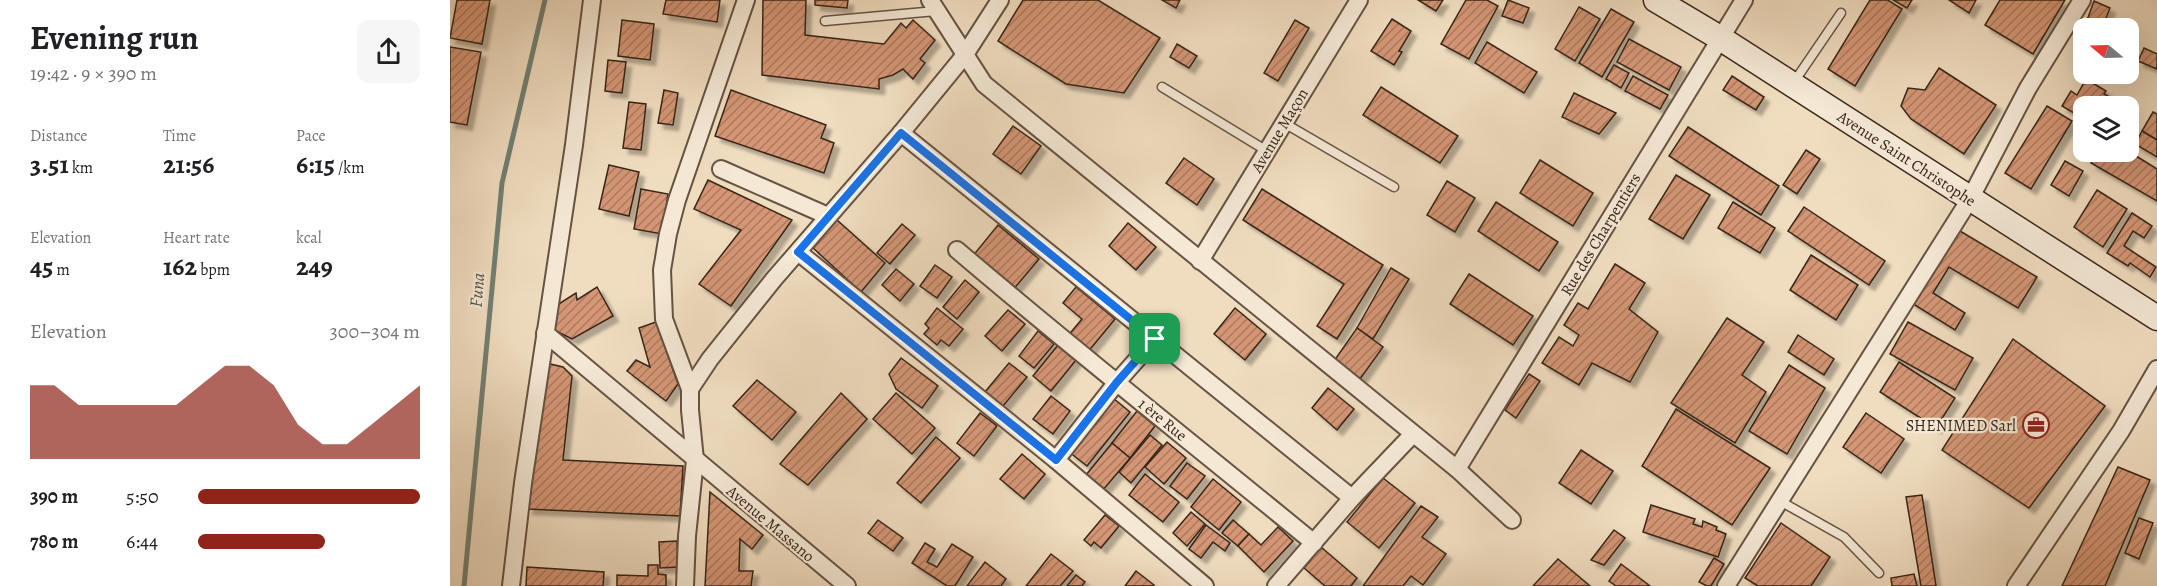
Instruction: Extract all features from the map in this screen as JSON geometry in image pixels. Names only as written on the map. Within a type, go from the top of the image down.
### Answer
[{"type":"street","points":[[512,586],[523,483],[574,145],[592,0]]},
{"type":"street","points":[[685,586],[687,536],[695,460],[690,389],[664,319],[662,270],[677,200],[746,0]]},
{"type":"street","points":[[690,389],[717,350],[964,56],[1000,0]]},
{"type":"street","name":"Avenue Maçon","points":[[1200,261],[1359,0]]},
{"type":"street","name":"Avenue Saint Christophe","points":[[1656,0],[1720,38],[2157,318]]},
{"type":"street","name":"Rue des Charpentiers","points":[[1457,469],[1744,0]]},
{"type":"street","points":[[1726,586],[1970,198],[2028,88],[2082,0]]},
{"type":"street","points":[[933,5],[984,84],[1457,469],[1512,520]]},
{"type":"street","points":[[901,133],[1352,498]]},
{"type":"street","points":[[721,169],[828,216]]},
{"type":"street","name":"1 ère Rue","points":[[957,250],[1064,342],[1117,382],[1314,543]]},
{"type":"street","points":[[798,252],[1056,460],[1205,586]]},
{"type":"street","name":"Avenue Massano","points":[[545,333],[847,586]]},
{"type":"street","points":[[1056,460],[1117,382],[1155,339]]},
{"type":"street","points":[[2016,586],[2121,431],[2157,369]]},
{"type":"street","points":[[1276,586],[1352,498],[1413,434]]},
{"type":"lane","points":[[825,21],[933,5]]},
{"type":"lane","points":[[1792,85],[1841,13]]},
{"type":"lane","points":[[1162,87],[1267,151]]},
{"type":"lane","points":[[1284,123],[1394,187]]},
{"type":"lane","points":[[1780,501],[1844,537],[1879,573]]},
{"type":"building","points":[[457,0],[490,0],[482,44],[450,38]]},
{"type":"building","points":[[666,0],[720,0],[717,22],[663,14]]},
{"type":"building","points":[[763,0],[806,0],[805,35],[884,44],[901,23],[906,28],[913,20],[935,40],[920,59],[925,63],[913,79],[903,69],[879,79],[879,89],[762,75]]},
{"type":"building","points":[[815,0],[848,0],[847,8],[815,5]]},
{"type":"building","points":[[1023,0],[1098,0],[1160,38],[1124,93],[1066,84],[998,41]]},
{"type":"building","points":[[1162,0],[1180,0],[1176,8]]},
{"type":"building","points":[[1418,0],[1443,0],[1436,11]]},
{"type":"building","points":[[1466,0],[1487,0],[1498,6],[1469,59],[1441,44]]},
{"type":"building","points":[[1508,0],[1529,8],[1523,23],[1502,16]]},
{"type":"building","points":[[1870,0],[1888,0],[1902,9],[1855,86],[1828,69]]},
{"type":"building","points":[[1893,0],[1912,0],[1907,8]]},
{"type":"building","points":[[1949,0],[1976,0],[1969,13]]},
{"type":"building","points":[[2000,0],[2065,0],[2033,54],[1985,25]]},
{"type":"building","points":[[2094,1],[2110,8],[2106,18],[2088,18]]},
{"type":"building","points":[[1579,7],[1600,19],[1575,61],[1555,49]]},
{"type":"building","points":[[1611,9],[1634,22],[1602,77],[1579,63]]},
{"type":"building","points":[[1392,19],[1411,31],[1394,65],[1371,51]]},
{"type":"building","points":[[622,20],[654,24],[650,60],[618,56]]},
{"type":"building","points":[[1295,20],[1309,28],[1278,81],[1264,73]]},
{"type":"building","points":[[1629,39],[1681,67],[1669,90],[1617,62]]},
{"type":"building","points":[[1487,42],[1537,72],[1524,93],[1475,63]]},
{"type":"building","points":[[1177,44],[1197,56],[1189,68],[1170,57]]},
{"type":"building","points":[[450,47],[481,52],[467,125],[450,122]]},
{"type":"building","points":[[2144,48],[2157,54],[2157,69],[2139,61]]},
{"type":"building","points":[[608,60],[626,62],[622,93],[605,91]]},
{"type":"building","points":[[1614,65],[1629,73],[1621,88],[1606,79]]},
{"type":"building","points":[[1939,68],[1996,105],[1964,154],[1911,119],[1901,106],[1908,88],[1925,90]]},
{"type":"building","points":[[1633,76],[1668,95],[1660,109],[1625,91]]},
{"type":"building","points":[[1732,76],[1764,97],[1756,110],[1723,90]]},
{"type":"building","points":[[2083,84],[2094,84],[2106,91],[2104,94],[2108,96],[2073,96],[2073,112],[2062,106],[2071,91],[2077,95]]},
{"type":"building","points":[[1381,87],[1458,136],[1440,163],[1363,115]]},
{"type":"building","points":[[664,90],[678,93],[673,125],[658,123]]},
{"type":"building","points":[[731,90],[826,125],[821,138],[834,143],[824,173],[715,136]]},
{"type":"building","points":[[1574,93],[1616,113],[1599,134],[1562,117]]},
{"type":"building","points":[[629,102],[646,104],[641,150],[623,148]]},
{"type":"building","points":[[2047,106],[2072,121],[2031,189],[2005,173]]},
{"type":"building","points":[[2153,112],[2157,114],[2157,140],[2142,131]]},
{"type":"building","points":[[1013,126],[1041,146],[1021,174],[993,154]]},
{"type":"building","points":[[1688,127],[1779,186],[1761,215],[1669,156]]},
{"type":"building","points":[[2142,131],[2157,140],[2157,157],[2139,146],[2139,137]]},
{"type":"building","points":[[1806,150],[1820,159],[1797,194],[1783,185]]},
{"type":"building","points":[[1184,158],[1214,179],[1197,205],[1166,183]]},
{"type":"building","points":[[2139,158],[2157,169],[2157,201],[2091,163],[2139,162]]},
{"type":"building","points":[[1540,160],[1593,193],[1573,226],[1520,193]]},
{"type":"building","points":[[2065,161],[2083,171],[2069,196],[2051,185]]},
{"type":"building","points":[[609,165],[639,172],[629,216],[599,209]]},
{"type":"building","points":[[1676,175],[1710,195],[1683,239],[1649,219]]},
{"type":"building","points":[[708,180],[792,220],[731,306],[699,284],[741,230],[694,209]]},
{"type":"building","points":[[1447,181],[1475,198],[1455,232],[1427,215]]},
{"type":"building","points":[[641,189],[668,194],[662,234],[634,229]]},
{"type":"building","points":[[1262,189],[1383,265],[1337,339],[1317,326],[1344,284],[1243,220]]},
{"type":"building","points":[[2097,190],[2127,209],[2103,247],[2074,227]]},
{"type":"building","points":[[1496,202],[1558,242],[1539,271],[1478,231]]},
{"type":"building","points":[[1733,202],[1775,228],[1760,253],[1718,228]]},
{"type":"building","points":[[1804,207],[1885,261],[1869,285],[1788,231]]},
{"type":"building","points":[[2132,213],[2152,226],[2144,238],[2133,231],[2124,246],[2156,267],[2150,277],[2130,263],[2128,266],[2107,253]]},
{"type":"building","points":[[837,220],[885,263],[861,292],[813,248]]},
{"type":"building","points":[[1128,223],[1156,247],[1136,270],[1109,246]]},
{"type":"building","points":[[902,224],[915,235],[890,264],[877,253]]},
{"type":"building","points":[[998,225],[1039,259],[1012,291],[972,257]]},
{"type":"building","points":[[1955,228],[2037,277],[2018,308],[1949,267],[1933,293],[1965,313],[1955,330],[1910,302]]},
{"type":"building","points":[[1811,255],[1858,285],[1836,320],[1790,290]]},
{"type":"building","points":[[1615,264],[1645,283],[1629,309],[1658,332],[1630,382],[1592,363],[1579,385],[1542,363],[1559,337],[1573,346],[1579,335],[1564,325],[1578,303],[1588,309]]},
{"type":"building","points":[[935,265],[952,277],[937,298],[920,286]]},
{"type":"building","points":[[1391,268],[1409,279],[1373,339],[1357,328]]},
{"type":"building","points":[[896,269],[914,284],[900,301],[882,285]]},
{"type":"building","points":[[1469,274],[1533,316],[1513,345],[1450,304]]},
{"type":"building","points":[[965,280],[979,292],[957,319],[943,307]]},
{"type":"building","points":[[597,287],[613,316],[572,339],[554,330],[557,305],[576,293],[577,300]]},
{"type":"building","points":[[1076,287],[1115,319],[1087,353],[1067,337],[1082,319],[1063,303]]},
{"type":"building","points":[[937,308],[963,329],[949,346],[941,340],[937,345],[924,334],[929,328],[925,324]]},
{"type":"building","points":[[1235,308],[1266,334],[1245,360],[1214,334]]},
{"type":"building","points":[[1008,310],[1025,324],[1002,351],[985,336]]},
{"type":"building","points":[[1727,318],[1764,342],[1742,375],[1766,392],[1735,443],[1671,403]]},
{"type":"building","points":[[656,322],[678,384],[666,401],[627,371],[636,360],[650,367],[639,328]]},
{"type":"building","points":[[1908,322],[1973,358],[1955,390],[1890,354]]},
{"type":"building","points":[[1357,328],[1383,347],[1360,379],[1334,361]]},
{"type":"building","points":[[1038,331],[1054,344],[1034,368],[1019,356]]},
{"type":"building","points":[[1798,335],[1834,359],[1824,375],[1788,352]]},
{"type":"building","points":[[2013,339],[2105,406],[2029,508],[1942,450]]},
{"type":"building","points":[[1058,345],[1076,360],[1051,391],[1033,376]]},
{"type":"building","points":[[901,358],[938,386],[922,408],[896,389],[889,374]]},
{"type":"building","points":[[1899,362],[1955,398],[1936,428],[1880,392]]},
{"type":"building","points":[[546,363],[563,367],[572,376],[563,460],[683,466],[680,516],[527,509]]},
{"type":"building","points":[[1009,363],[1027,377],[1003,406],[985,392]]},
{"type":"building","points":[[1789,365],[1825,388],[1787,454],[1749,431]]},
{"type":"building","points":[[1529,374],[1540,381],[1516,418],[1505,410]]},
{"type":"building","points":[[757,380],[796,412],[772,440],[733,406]]},
{"type":"building","points":[[1328,388],[1354,409],[1337,430],[1312,408]]},
{"type":"building","points":[[841,393],[867,419],[808,485],[780,464]]},
{"type":"building","points":[[896,393],[935,428],[912,454],[873,419]]},
{"type":"building","points":[[1051,396],[1070,411],[1053,434],[1033,419]]},
{"type":"building","points":[[1113,398],[1130,412],[1087,466],[1069,452]]},
{"type":"building","points":[[1676,409],[1770,468],[1732,525],[1642,466]]},
{"type":"building","points":[[1137,411],[1155,426],[1130,458],[1112,443]]},
{"type":"building","points":[[980,413],[997,426],[974,456],[957,443]]},
{"type":"building","points":[[1866,413],[1904,439],[1881,473],[1843,447]]},
{"type":"building","points":[[1150,435],[1162,445],[1131,483],[1119,472]]},
{"type":"building","points":[[936,437],[960,458],[921,503],[897,483]]},
{"type":"building","points":[[1167,442],[1186,458],[1164,484],[1145,467]]},
{"type":"building","points":[[1112,443],[1130,458],[1103,490],[1086,475]]},
{"type":"building","points":[[1581,450],[1613,471],[1591,504],[1559,483]]},
{"type":"building","points":[[1022,454],[1045,474],[1024,499],[1000,479]]},
{"type":"building","points":[[1187,463],[1205,476],[1187,499],[1170,486]]},
{"type":"building","points":[[2118,467],[2150,480],[2105,586],[2062,586]]},
{"type":"building","points":[[1145,474],[1179,502],[1163,522],[1129,495]]},
{"type":"building","points":[[1383,478],[1415,503],[1379,548],[1347,522]]},
{"type":"building","points":[[1213,479],[1241,502],[1219,530],[1191,507]]},
{"type":"building","points":[[710,492],[763,535],[752,549],[740,539],[739,571],[753,571],[751,586],[705,586]]},
{"type":"building","points":[[1922,495],[1936,586],[1921,586],[1906,497]]},
{"type":"building","points":[[1651,505],[1695,519],[1693,524],[1702,527],[1703,521],[1717,527],[1716,530],[1726,534],[1718,557],[1643,532]]},
{"type":"building","points":[[1421,506],[1438,517],[1422,537],[1446,554],[1423,585],[1411,576],[1403,586],[1363,586]]},
{"type":"building","points":[[1191,512],[1205,524],[1187,546],[1173,533]]},
{"type":"building","points":[[1105,515],[1119,526],[1101,548],[1094,542],[1091,546],[1084,540]]},
{"type":"building","points":[[2139,518],[2153,523],[2139,559],[2125,553]]},
{"type":"building","points":[[878,520],[903,538],[893,551],[868,533]]},
{"type":"building","points":[[1233,520],[1249,534],[1238,546],[1222,533]]},
{"type":"building","points":[[1781,523],[1830,557],[1811,586],[1758,586],[1745,578]]},
{"type":"building","points":[[1206,525],[1230,543],[1225,551],[1213,542],[1201,558],[1189,549]]},
{"type":"building","points":[[1278,527],[1293,541],[1264,572],[1238,546],[1249,534],[1261,545]]},
{"type":"building","points":[[1614,530],[1625,538],[1604,565],[1591,560]]},
{"type":"building","points":[[677,541],[678,567],[660,568],[659,542]]},
{"type":"building","points":[[925,543],[935,549],[927,562],[937,567],[952,544],[973,557],[955,586],[947,586],[912,563]]},
{"type":"building","points":[[1321,547],[1357,578],[1351,586],[1325,586],[1304,568]]},
{"type":"building","points":[[1051,554],[1073,571],[1060,586],[1026,586]]},
{"type":"building","points":[[1714,558],[1724,564],[1711,586],[1707,586],[1699,582]]},
{"type":"building","points":[[1558,559],[1590,586],[1533,586]]},
{"type":"building","points":[[985,562],[1006,579],[1001,586],[967,586]]},
{"type":"building","points":[[1621,564],[1650,586],[1616,586],[1609,581]]},
{"type":"building","points":[[648,565],[658,565],[658,574],[666,575],[666,586],[617,586],[617,575],[648,576]]},
{"type":"building","points":[[527,567],[604,572],[603,586],[526,586]]},
{"type":"building","points":[[1136,571],[1154,585],[1154,586],[1125,586]]},
{"type":"building","points":[[1914,574],[1917,586],[1892,586],[1891,578]]},
{"type":"building","points":[[1076,575],[1085,582],[1082,586],[1067,586]]},
{"type":"waterway","name":"Funa","points":[[464,586],[502,183],[545,0]]},
{"type":"place","name":"SHENIMED Sarl","points":[[2036,425]]},
{"type":"route","points":[[901,133],[1155,339],[1117,382],[1056,460],[798,252],[901,133]]}]
